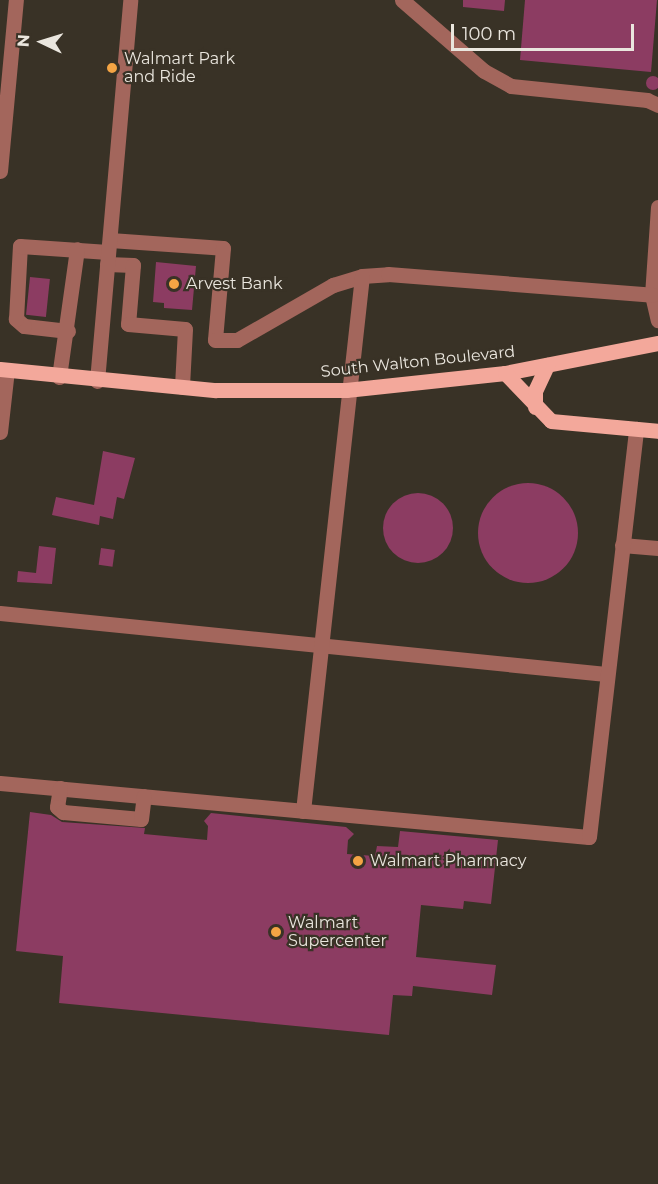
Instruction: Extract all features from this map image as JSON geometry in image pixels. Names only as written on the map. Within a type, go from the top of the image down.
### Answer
[{"type":"main road","name":"South Walton Boulevard","points":[[3,370],[97,381],[182,387],[346,390],[505,373],[658,342]]},
{"type":"main road","points":[[535,407],[535,391],[547,366]]},
{"type":"main road","points":[[505,373],[535,407],[551,421],[658,431]]},
{"type":"street","points":[[0,171],[16,0]]},
{"type":"street","points":[[97,381],[130,0]]},
{"type":"street","points":[[402,0],[484,70],[511,87],[647,100],[658,105]]},
{"type":"street","points":[[658,207],[656,265],[652,296],[658,320]]},
{"type":"street","points":[[68,331],[24,327],[16,319],[20,246],[108,252],[223,248],[215,340],[237,340],[333,285],[362,276],[388,274],[652,296]]},
{"type":"street","points":[[59,377],[68,331],[77,249]]},
{"type":"street","points":[[108,252],[134,265],[128,324],[185,329],[182,387]]},
{"type":"street","points":[[303,811],[346,390],[362,276]]},
{"type":"street","points":[[0,432],[3,370]]},
{"type":"street","points":[[0,783],[589,837],[636,429]]},
{"type":"street","points":[[622,545],[658,548]]},
{"type":"street","points":[[0,613],[606,674]]},
{"type":"street","points":[[60,788],[57,807],[63,812],[141,819],[144,796]]},
{"type":"building","points":[[463,0],[505,0],[504,11],[463,7]]},
{"type":"building","points":[[525,0],[657,0],[651,72],[520,60]]},
{"type":"building","points":[[650,76],[656,76],[660,83],[656,90],[650,90],[646,86],[646,80]]},
{"type":"building","name":"Arvest Bank","points":[[156,262],[196,266],[192,310],[164,308],[164,303],[153,302]]},
{"type":"building","points":[[30,277],[50,279],[46,317],[26,315]]},
{"type":"building","points":[[103,451],[135,458],[124,499],[117,497],[113,519],[100,516],[99,525],[52,515],[56,497],[94,505]]},
{"type":"building","points":[[528,483],[547,487],[563,498],[574,514],[578,533],[574,552],[563,568],[547,579],[528,583],[509,579],[493,568],[482,552],[478,533],[482,514],[493,498],[509,487]]},
{"type":"building","points":[[418,493],[437,499],[447,509],[453,528],[447,547],[437,557],[418,563],[399,557],[389,547],[383,528],[389,509],[399,499]]},
{"type":"building","points":[[39,546],[56,548],[52,584],[17,582],[18,571],[36,573]]},
{"type":"building","points":[[101,548],[115,550],[112,567],[99,565]]},
{"type":"building","name":"Walmart Supercenter","points":[[30,812],[51,815],[62,822],[145,828],[144,834],[207,840],[208,826],[204,821],[211,813],[346,827],[354,834],[348,840],[347,854],[375,856],[377,846],[398,847],[400,831],[498,840],[491,904],[464,901],[463,909],[421,905],[416,957],[496,965],[492,995],[413,986],[412,996],[393,995],[389,1035],[59,1003],[63,956],[16,951]]},
{"type":"place","name":"Walmart Park and Ride","points":[[112,68]]},
{"type":"place","name":"Arvest Bank","points":[[174,284]]},
{"type":"place","name":"Walmart Pharmacy","points":[[358,861]]},
{"type":"place","name":"Walmart Supercenter","points":[[276,932]]}]
